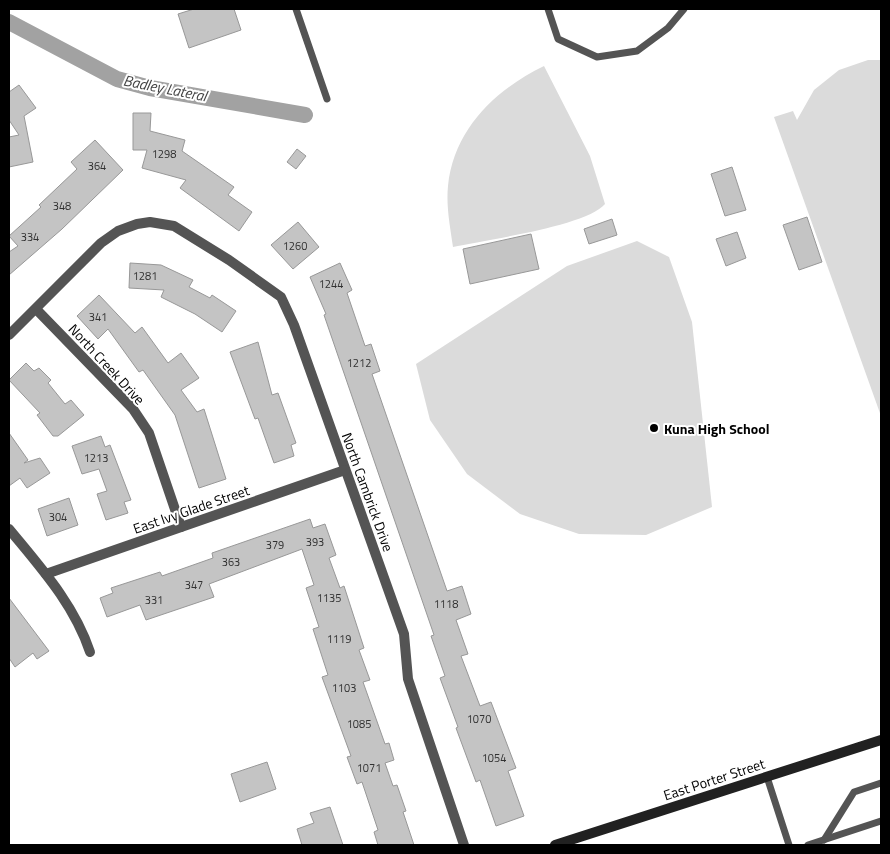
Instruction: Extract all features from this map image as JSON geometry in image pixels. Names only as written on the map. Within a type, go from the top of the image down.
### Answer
[{"type":"street","name":"North Cambrick Drive","points":[[36,309],[101,243],[118,231],[137,224],[150,222],[174,226],[229,260],[281,297],[404,634],[408,679],[464,845]]},
{"type":"street","points":[[9,335],[36,309]]},
{"type":"street","name":"North Creek Drive","points":[[36,309],[132,409],[143,425],[148,433],[181,527]]},
{"type":"street","name":"East Ivy Glade Street","points":[[46,574],[345,470]]},
{"type":"street","points":[[9,529],[73,611],[82,627],[90,652]]},
{"type":"street","name":"East Porter Street","points":[[555,845],[881,740]]},
{"type":"lane","points":[[296,9],[327,99]]},
{"type":"lane","points":[[548,9],[558,39],[597,57],[637,50],[668,28],[684,9]]},
{"type":"lane","points":[[767,776],[789,845]]},
{"type":"lane","points":[[824,840],[854,792],[881,783]]},
{"type":"lane","points":[[808,845],[881,821]]},
{"type":"shaded area","points":[[868,60],[881,60],[881,416],[774,117],[793,111],[797,120],[814,90],[839,70]]},
{"type":"shaded area","points":[[544,66],[590,156],[605,204],[595,212],[557,225],[453,247],[448,186],[452,165],[468,129],[494,99],[509,87]]},
{"type":"shaded area","points":[[637,241],[669,257],[692,322],[712,507],[646,535],[579,534],[520,514],[467,474],[430,420],[416,364],[567,266]]},
{"type":"building","points":[[194,9],[234,9],[241,30],[189,48],[178,14]]},
{"type":"building","points":[[19,85],[36,108],[24,116],[33,162],[9,167],[9,137],[19,135],[9,120],[9,92]]},
{"type":"building","points":[[133,113],[151,113],[150,131],[185,140],[182,151],[234,187],[228,195],[252,212],[239,231],[180,188],[186,180],[142,168],[147,150],[133,150]]},
{"type":"building","points":[[95,140],[123,170],[62,229],[9,275],[9,252],[18,246],[9,236],[41,207],[39,205],[77,169],[71,162]]},
{"type":"building","points":[[297,149],[306,156],[296,169],[287,162]]},
{"type":"building","points":[[732,167],[746,210],[725,216],[711,174]]},
{"type":"building","points":[[807,217],[822,262],[799,270],[783,225]]},
{"type":"building","points":[[612,219],[617,235],[589,244],[584,229]]},
{"type":"building","points":[[298,222],[319,247],[293,269],[271,245]]},
{"type":"building","points":[[737,232],[746,258],[726,266],[716,239]]},
{"type":"building","points":[[531,234],[539,269],[470,284],[463,249]]},
{"type":"building","points":[[130,263],[161,265],[193,280],[189,287],[210,298],[212,295],[236,311],[222,332],[195,314],[161,297],[164,290],[129,288]]},
{"type":"building","points":[[340,263],[352,290],[347,293],[365,346],[371,344],[380,371],[372,374],[447,591],[462,586],[471,614],[456,620],[468,654],[461,656],[480,706],[491,702],[516,768],[508,771],[524,816],[496,826],[480,780],[476,782],[456,728],[458,727],[440,678],[445,676],[431,636],[434,635],[324,315],[326,314],[310,277]]},
{"type":"building","points":[[99,295],[135,333],[142,327],[168,363],[181,353],[199,378],[181,390],[197,412],[204,409],[226,479],[199,488],[175,415],[143,370],[139,372],[108,329],[98,339],[77,316]]},
{"type":"building","points":[[258,342],[272,395],[278,393],[296,443],[291,445],[294,456],[274,463],[258,418],[255,419],[230,352]]},
{"type":"building","points":[[26,363],[34,371],[39,368],[51,380],[48,383],[65,404],[71,400],[84,415],[58,436],[53,436],[37,415],[40,413],[9,380]]},
{"type":"building","points":[[9,433],[28,460],[24,463],[40,458],[50,473],[27,488],[20,478],[9,486]]},
{"type":"building","points":[[101,436],[105,447],[110,445],[131,500],[124,502],[128,513],[106,520],[97,494],[107,491],[99,469],[82,474],[72,446]]},
{"type":"building","points":[[69,498],[78,525],[47,536],[38,509]]},
{"type":"building","points":[[310,519],[313,528],[325,524],[336,555],[329,558],[340,588],[344,586],[364,648],[359,650],[370,680],[363,682],[385,744],[389,743],[394,760],[385,763],[393,786],[397,785],[406,811],[403,812],[414,845],[378,845],[374,832],[378,830],[362,782],[357,784],[347,757],[351,756],[322,677],[328,675],[313,629],[319,627],[306,588],[314,585],[302,549],[209,584],[214,597],[146,620],[140,605],[107,617],[100,598],[113,593],[111,588],[160,572],[162,576],[213,558],[212,553]]},
{"type":"building","points":[[9,598],[49,651],[37,659],[33,653],[15,667],[9,658]]},
{"type":"building","points":[[267,762],[276,789],[240,802],[231,774]]},
{"type":"building","points":[[330,807],[343,845],[302,845],[297,829],[314,823],[310,813]]},
{"type":"waterway","name":"Badley Lateral","points":[[9,22],[117,79],[150,88],[305,115]]},
{"type":"place","name":"Kuna High School","points":[[654,428]]}]
